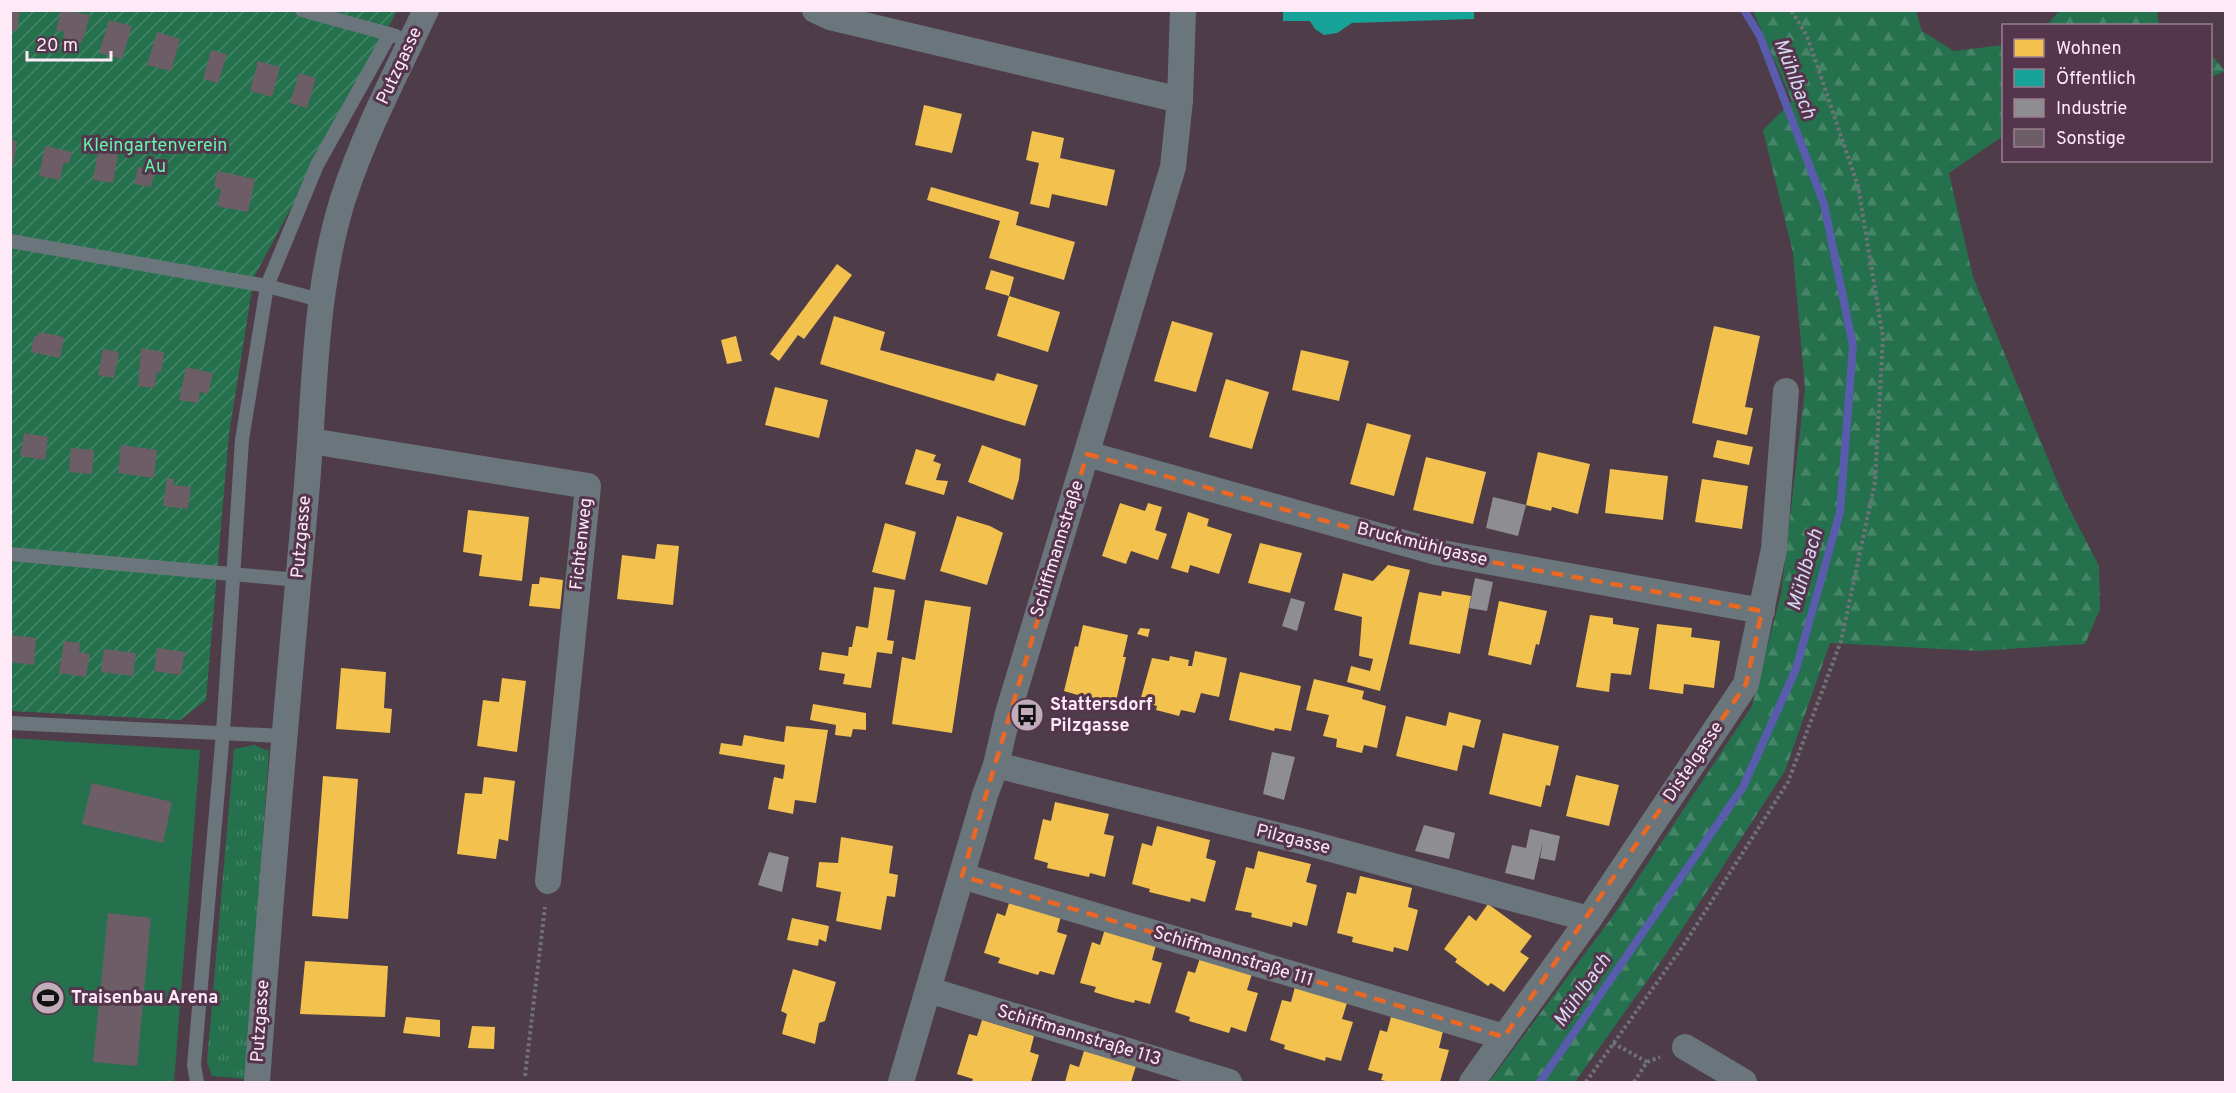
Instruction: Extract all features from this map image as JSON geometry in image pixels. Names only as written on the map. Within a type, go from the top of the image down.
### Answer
[{"type":"street","name":"Putzgasse","points":[[256,1083],[283,736],[311,441],[320,300],[342,202],[378,112],[400,38],[426,10]]},
{"type":"street","points":[[815,10],[830,17],[949,47],[1180,100]]},
{"type":"street","name":"Schiffmannstraße","points":[[901,1083],[996,765],[1008,713],[1173,166],[1180,100],[1183,10]]},
{"type":"street","name":"Distelgasse","points":[[1472,1083],[1588,919],[1746,684],[1774,549],[1786,391]]},
{"type":"street","name":"Fichtenweg","points":[[311,441],[588,486],[548,882]]},
{"type":"street","name":"Bruckmühlgasse","points":[[1087,454],[1436,552],[1762,611]]},
{"type":"street","name":"Pilzgasse","points":[[996,765],[1301,842],[1588,919]]},
{"type":"street","name":"Schiffmannstraße 111","points":[[962,876],[1504,1037]]},
{"type":"street","name":"Schiffmannstraße 113","points":[[929,990],[1229,1083]]},
{"type":"street","points":[[1685,1047],[1744,1083]]},
{"type":"lane","points":[[197,1083],[194,1065],[223,732],[242,440],[267,286],[317,165],[400,38],[302,10]]},
{"type":"lane","points":[[10,241],[267,286],[320,300]]},
{"type":"lane","points":[[10,554],[298,580]]},
{"type":"lane","points":[[10,723],[283,736]]},
{"type":"path","points":[[525,1076],[548,882]]},
{"type":"path","points":[[1613,1043],[1647,1062]]},
{"type":"path","points":[[1634,1083],[1647,1062],[1685,1047]]},
{"type":"highlighted area","points":[[1087,454],[1436,552],[1762,611],[1746,684],[1504,1037],[962,876]]},
{"type":"green space","points":[[2060,10],[2157,11],[2159,24],[2048,24]]},
{"type":"green space","name":"Kleingartenverein Au","points":[[10,11],[397,11],[254,277],[229,434],[206,700],[180,720],[11,711]]},
{"type":"green space","points":[[1753,11],[1916,11],[1922,31],[1954,51],[2002,45],[2002,137],[1949,173],[1973,277],[2064,498],[2099,566],[2100,609],[2085,644],[1979,651],[1830,643],[1785,771],[1662,960],[1575,1082],[1489,1082],[1610,920],[1752,706],[1781,594],[1805,389],[1793,253],[1763,130],[1792,101]]},
{"type":"green space","points":[[2212,56],[2225,71],[2212,76]]},
{"type":"green space","points":[[10,738],[200,750],[174,1082],[11,1082]]},
{"type":"green space","points":[[254,745],[269,751],[246,1079],[212,1076],[207,1062],[234,749]]},
{"type":"building: Wohnen","points":[[924,105],[962,114],[952,153],[915,145]]},
{"type":"building: Wohnen","points":[[1032,131],[1064,138],[1060,158],[1115,170],[1107,206],[1052,194],[1049,208],[1030,204],[1039,163],[1026,160]]},
{"type":"building: Wohnen","points":[[931,187],[1019,212],[1016,225],[1075,242],[1064,280],[989,258],[1000,221],[927,200]]},
{"type":"building: Wohnen","points":[[837,264],[852,275],[804,339],[798,335],[779,361],[770,354]]},
{"type":"building: Wohnen","points":[[991,270],[1014,277],[1009,296],[985,289]]},
{"type":"building: Wohnen","points":[[1009,296],[1060,312],[1048,352],[997,336]]},
{"type":"building: Wohnen","points":[[834,316],[885,332],[880,350],[994,381],[997,373],[1038,385],[1025,426],[820,364]]},
{"type":"building: Wohnen","points":[[1172,321],[1213,333],[1196,392],[1154,381]]},
{"type":"building: Wohnen","points":[[1714,326],[1760,336],[1745,407],[1753,408],[1747,435],[1692,423]]},
{"type":"building: Wohnen","points":[[736,336],[742,361],[727,364],[721,340]]},
{"type":"building: Wohnen","points":[[1301,350],[1349,361],[1339,401],[1292,390]]},
{"type":"building: Wohnen","points":[[1226,379],[1269,392],[1252,449],[1209,437]]},
{"type":"building: Wohnen","points":[[775,387],[828,400],[819,438],[765,425]]},
{"type":"building: Wohnen","points":[[1367,423],[1411,435],[1394,496],[1350,484]]},
{"type":"building: Wohnen","points":[[1717,440],[1753,447],[1749,465],[1713,457]]},
{"type":"building: Wohnen","points":[[982,445],[1021,459],[1019,479],[1013,500],[968,482]]},
{"type":"building: Wohnen","points":[[916,449],[936,455],[933,461],[941,464],[936,480],[948,481],[944,495],[905,484]]},
{"type":"building: Wohnen","points":[[1538,452],[1590,464],[1578,514],[1552,507],[1551,511],[1526,505]]},
{"type":"building: Wohnen","points":[[1426,457],[1486,472],[1473,524],[1413,510]]},
{"type":"building: Wohnen","points":[[1610,469],[1668,476],[1663,520],[1605,513]]},
{"type":"building: Wohnen","points":[[1702,479],[1748,486],[1742,529],[1695,522]]},
{"type":"building: Wohnen","points":[[1120,503],[1145,511],[1148,503],[1162,507],[1155,530],[1167,534],[1158,560],[1131,551],[1126,564],[1102,556]]},
{"type":"building: Wohnen","points":[[468,510],[529,517],[522,581],[479,576],[482,555],[463,552]]},
{"type":"building: Wohnen","points":[[1188,512],[1209,519],[1207,526],[1232,534],[1219,574],[1190,565],[1188,573],[1171,568]]},
{"type":"building: Wohnen","points":[[957,516],[990,526],[1003,533],[987,585],[940,571]]},
{"type":"building: Wohnen","points":[[885,523],[916,532],[905,580],[872,572]]},
{"type":"building: Wohnen","points":[[1260,543],[1302,553],[1290,593],[1248,583]]},
{"type":"building: Wohnen","points":[[657,544],[679,546],[673,605],[617,599],[622,555],[655,559]]},
{"type":"building: Wohnen","points":[[1388,565],[1410,570],[1380,691],[1347,682],[1351,666],[1370,671],[1373,659],[1359,656],[1362,617],[1334,610],[1343,573],[1373,581]]},
{"type":"building: Wohnen","points":[[540,577],[563,580],[560,609],[529,606],[532,584],[539,584]]},
{"type":"building: Wohnen","points":[[874,587],[895,590],[887,640],[894,641],[892,654],[877,652],[871,688],[843,684],[845,674],[819,670],[822,652],[848,656],[856,626],[868,628]]},
{"type":"building: Wohnen","points":[[1442,591],[1471,596],[1460,654],[1409,644],[1419,592],[1441,596]]},
{"type":"building: Wohnen","points":[[925,600],[971,607],[952,733],[892,724],[902,657],[915,660]]},
{"type":"building: Wohnen","points":[[1499,601],[1547,611],[1539,645],[1536,644],[1531,665],[1488,655]]},
{"type":"building: Wohnen","points":[[1590,615],[1613,618],[1613,624],[1639,628],[1631,675],[1611,673],[1609,692],[1576,687]]},
{"type":"building: Wohnen","points":[[1657,624],[1692,628],[1691,637],[1720,641],[1714,688],[1684,684],[1683,694],[1649,689]]},
{"type":"building: Wohnen","points":[[1083,625],[1128,635],[1123,657],[1126,657],[1115,706],[1064,691],[1075,646],[1078,647]]},
{"type":"building: Wohnen","points":[[1140,628],[1150,629],[1148,637],[1137,634]]},
{"type":"building: Wohnen","points":[[1195,651],[1227,658],[1219,697],[1201,693],[1195,713],[1181,710],[1179,716],[1156,710],[1157,706],[1140,701],[1152,658],[1169,661],[1170,656],[1189,660],[1188,666],[1192,666]]},
{"type":"building: Wohnen","points":[[341,668],[386,672],[384,708],[392,709],[390,733],[336,729]]},
{"type":"building: Wohnen","points":[[1240,672],[1301,686],[1291,731],[1275,728],[1274,731],[1229,720]]},
{"type":"building: Wohnen","points":[[502,678],[526,681],[517,752],[477,746],[483,700],[499,702]]},
{"type":"building: Wohnen","points":[[1314,679],[1364,691],[1362,699],[1386,706],[1377,748],[1364,745],[1362,753],[1336,747],[1337,739],[1323,736],[1329,715],[1306,710]]},
{"type":"building: Wohnen","points":[[813,704],[866,713],[866,730],[853,729],[851,737],[835,735],[836,725],[810,720]]},
{"type":"building: Wohnen","points":[[1449,712],[1481,720],[1474,748],[1463,745],[1457,771],[1396,756],[1406,716],[1446,726]]},
{"type":"building: Wohnen","points":[[786,726],[828,730],[816,803],[795,800],[793,814],[768,809],[774,777],[783,779],[785,765],[719,754],[721,743],[742,746],[744,735],[784,742]]},
{"type":"building: Wohnen","points":[[1503,733],[1559,746],[1550,786],[1546,785],[1541,807],[1489,794]]},
{"type":"building: Wohnen","points":[[1576,775],[1619,785],[1609,826],[1566,816]]},
{"type":"building: Wohnen","points":[[323,776],[358,779],[348,919],[312,916]]},
{"type":"building: Wohnen","points":[[484,777],[515,781],[508,841],[499,839],[496,859],[457,854],[465,793],[482,794]]},
{"type":"building: Wohnen","points":[[1055,802],[1109,814],[1104,834],[1114,836],[1105,877],[1090,873],[1089,877],[1047,868],[1048,863],[1034,859],[1043,819],[1051,821]]},
{"type":"building: Wohnen","points":[[1157,826],[1210,840],[1206,858],[1216,861],[1205,902],[1191,898],[1190,902],[1149,892],[1150,889],[1132,884],[1142,843],[1152,846]]},
{"type":"building: Wohnen","points":[[841,837],[893,846],[889,873],[898,875],[895,897],[887,896],[881,930],[836,921],[841,892],[816,887],[819,862],[838,863]]},
{"type":"building: Wohnen","points":[[1258,851],[1311,864],[1306,882],[1317,885],[1307,926],[1293,922],[1292,927],[1251,917],[1252,913],[1235,910],[1246,867],[1254,869]]},
{"type":"building: Wohnen","points":[[1360,876],[1412,888],[1408,907],[1418,910],[1408,951],[1394,947],[1393,952],[1352,942],[1353,937],[1337,933],[1347,892],[1356,894]]},
{"type":"building: Wohnen","points":[[1010,900],[1061,916],[1057,932],[1067,935],[1054,975],[1040,971],[1038,975],[998,963],[1000,958],[984,953],[997,913],[1005,916]]},
{"type":"building: Wohnen","points":[[1488,904],[1532,936],[1520,952],[1529,958],[1504,992],[1491,983],[1488,986],[1455,962],[1457,959],[1444,949],[1469,915],[1476,921]]},
{"type":"building: Wohnen","points":[[792,918],[829,926],[826,942],[819,939],[818,946],[787,940]]},
{"type":"building: Wohnen","points":[[1105,929],[1156,945],[1152,960],[1162,963],[1150,1004],[1135,1000],[1134,1003],[1094,992],[1096,987],[1080,983],[1092,942],[1100,945]]},
{"type":"building: Wohnen","points":[[1200,958],[1252,974],[1247,990],[1258,993],[1246,1032],[1231,1027],[1229,1033],[1189,1021],[1190,1017],[1175,1012],[1188,971],[1195,973]]},
{"type":"building: Wohnen","points":[[305,961],[388,966],[385,1017],[300,1014]]},
{"type":"building: Wohnen","points":[[793,969],[836,982],[825,1021],[819,1023],[815,1044],[782,1034],[787,1014],[781,1011]]},
{"type":"building: Wohnen","points":[[1295,987],[1347,1003],[1342,1019],[1353,1022],[1341,1061],[1326,1057],[1325,1061],[1284,1049],[1285,1045],[1270,1040],[1282,1000],[1291,1002]]},
{"type":"building: Wohnen","points":[[406,1017],[440,1020],[440,1037],[403,1033]]},
{"type":"building: Wohnen","points":[[1391,1017],[1443,1031],[1439,1048],[1449,1050],[1440,1082],[1390,1082],[1381,1080],[1383,1074],[1368,1070],[1380,1030],[1387,1032]]},
{"type":"building: Wohnen","points":[[982,1020],[1034,1036],[1030,1052],[1039,1055],[1031,1082],[972,1082],[973,1079],[957,1074],[969,1034],[977,1036]]},
{"type":"building: Wohnen","points":[[472,1026],[495,1027],[494,1049],[468,1048]]},
{"type":"building: Wohnen","points":[[1084,1051],[1136,1066],[1131,1082],[1065,1082],[1070,1064],[1079,1067]]},
{"type":"building: Öffentlich","points":[[1283,10],[1474,10],[1474,19],[1352,23],[1337,33],[1324,35],[1315,29],[1310,21],[1283,21]]},
{"type":"building: Industrie","points":[[1493,497],[1526,505],[1518,536],[1486,528]]},
{"type":"building: Industrie","points":[[1475,578],[1493,582],[1487,611],[1469,608]]},
{"type":"building: Industrie","points":[[1291,598],[1305,602],[1297,631],[1282,626]]},
{"type":"building: Industrie","points":[[1272,752],[1295,757],[1284,800],[1263,794]]},
{"type":"building: Industrie","points":[[1424,825],[1455,833],[1449,859],[1415,851]]},
{"type":"building: Industrie","points":[[1530,829],[1560,836],[1555,861],[1540,858],[1543,841],[1534,880],[1505,873],[1512,845],[1526,848]]},
{"type":"building: Industrie","points":[[769,852],[789,857],[782,892],[758,885]]},
{"type":"building: Sonstige","points":[[10,10],[20,10],[17,31],[10,30]]},
{"type":"building: Sonstige","points":[[61,10],[90,15],[82,43],[63,38],[64,32],[56,30]]},
{"type":"building: Sonstige","points":[[109,20],[132,26],[122,59],[99,53]]},
{"type":"building: Sonstige","points":[[157,32],[180,39],[171,71],[147,65]]},
{"type":"building: Sonstige","points":[[211,50],[227,54],[218,83],[203,79]]},
{"type":"building: Sonstige","points":[[258,61],[280,67],[272,97],[250,91]]},
{"type":"building: Sonstige","points":[[299,73],[316,78],[307,108],[290,103]]},
{"type":"building: Sonstige","points":[[10,140],[17,141],[13,166],[10,165]]},
{"type":"building: Sonstige","points":[[45,146],[72,152],[69,164],[64,162],[60,180],[39,176]]},
{"type":"building: Sonstige","points":[[98,151],[118,155],[113,183],[93,180]]},
{"type":"building: Sonstige","points":[[138,167],[155,170],[151,187],[134,184]]},
{"type":"building: Sonstige","points":[[217,171],[255,179],[248,212],[217,206],[221,189],[214,187]]},
{"type":"building: Sonstige","points":[[39,332],[64,337],[60,358],[31,352],[34,336],[37,337]]},
{"type":"building: Sonstige","points":[[141,348],[164,352],[161,373],[157,372],[154,388],[138,386]]},
{"type":"building: Sonstige","points":[[103,349],[119,352],[114,378],[98,375]]},
{"type":"building: Sonstige","points":[[186,367],[213,373],[208,394],[200,392],[198,403],[179,400]]},
{"type":"building: Sonstige","points":[[24,433],[48,437],[45,460],[20,456]]},
{"type":"building: Sonstige","points":[[121,445],[157,450],[154,478],[118,473]]},
{"type":"building: Sonstige","points":[[71,448],[94,450],[92,474],[69,472]]},
{"type":"building: Sonstige","points":[[167,478],[174,479],[173,485],[191,487],[188,509],[163,506]]},
{"type":"building: Sonstige","points":[[10,635],[36,638],[34,665],[10,662]]},
{"type":"building: Sonstige","points":[[64,641],[80,643],[79,652],[90,654],[86,677],[59,673]]},
{"type":"building: Sonstige","points":[[157,648],[185,652],[181,675],[154,671]]},
{"type":"building: Sonstige","points":[[104,649],[136,653],[133,676],[101,672]]},
{"type":"building: Sonstige","points":[[92,783],[172,802],[163,843],[82,824]]},
{"type":"building: Sonstige","points":[[108,913],[151,918],[137,1066],[93,1062]]},
{"type":"waterway","name":"Mühlbach","points":[[1540,1082],[1743,787],[1796,669],[1840,512],[1853,346],[1824,204],[1760,36],[1744,10]]},
{"type":"place","name":"Stattersdorf Pilzgasse","points":[[1027,715]]},
{"type":"place","name":"Traisenbau Arena","points":[[48,998]]}]
